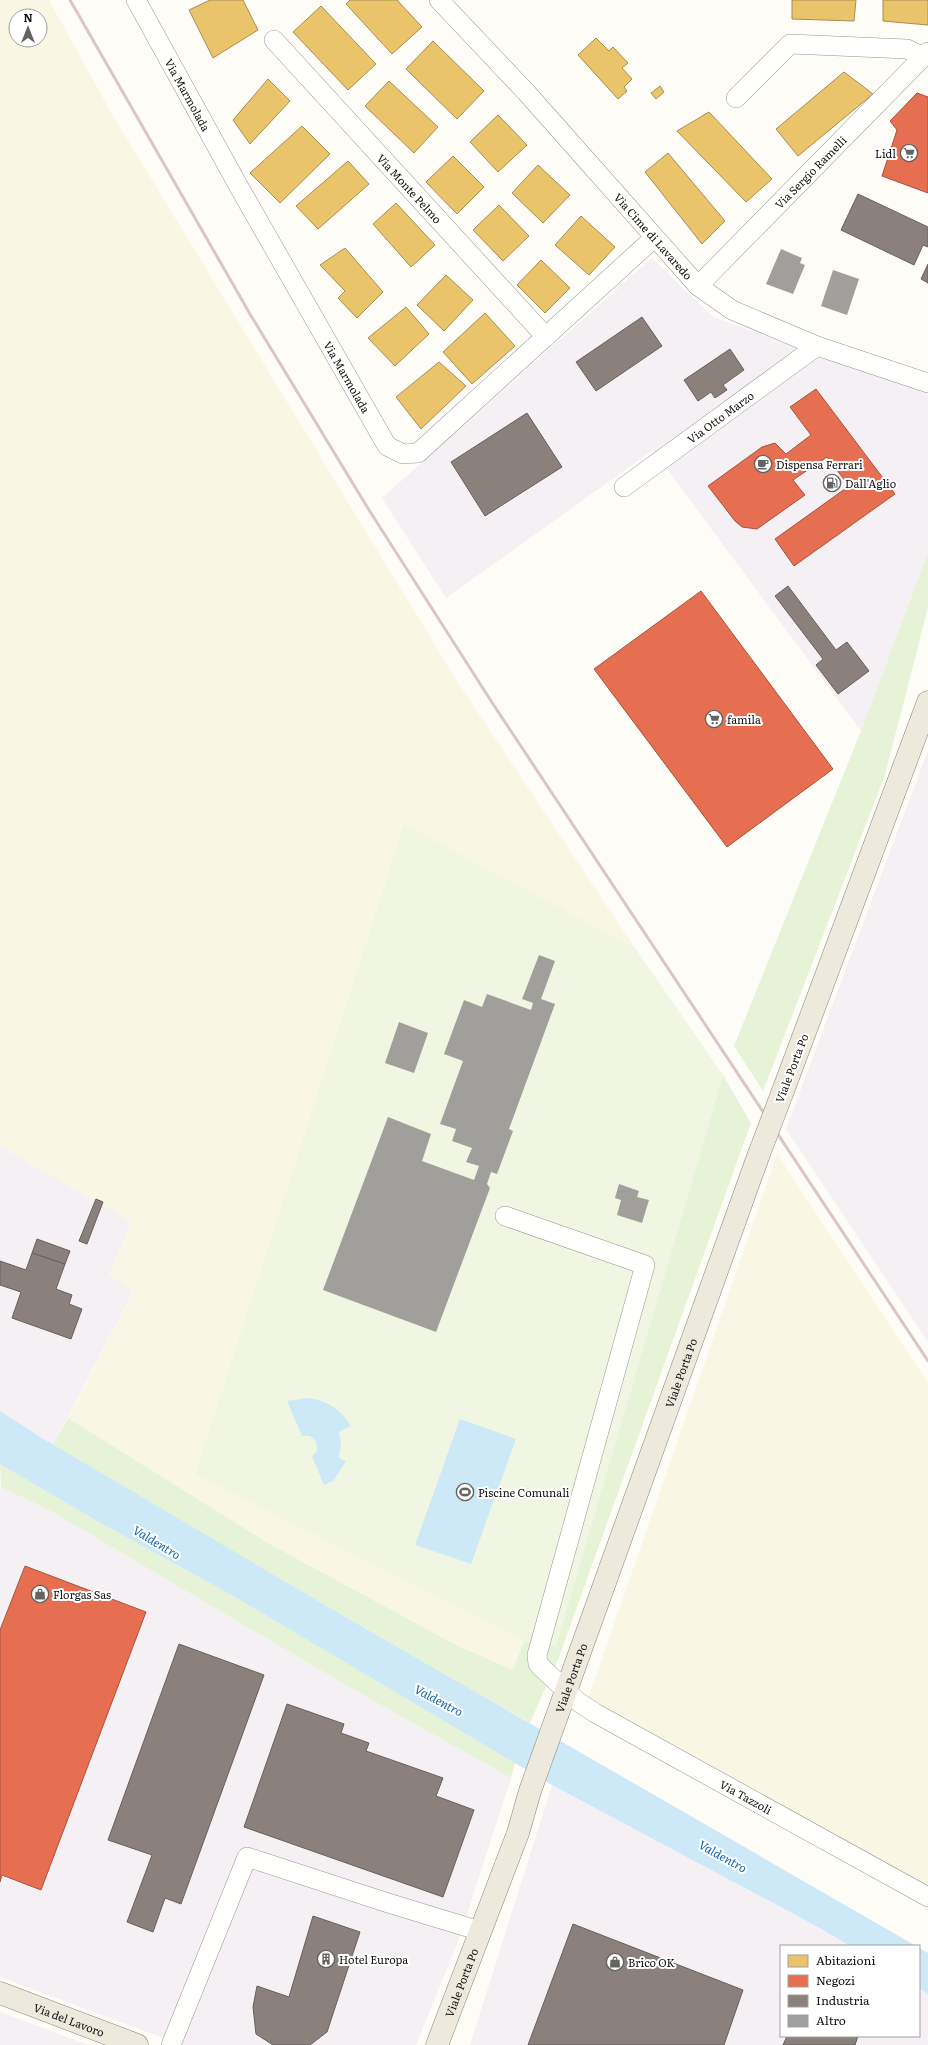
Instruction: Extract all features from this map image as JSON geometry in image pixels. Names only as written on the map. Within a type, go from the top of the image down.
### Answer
[{"type":"main road","name":"Viale Porta Po","points":[[437,2045],[518,1833],[530,1791],[568,1691],[759,1154],[928,702]]},
{"type":"main road","name":"Via del Lavoro","points":[[0,1994],[137,2045]]},
{"type":"street","name":"Via Marmolada","points":[[136,0],[239,186],[387,446],[403,454],[418,453],[654,238]]},
{"type":"street","name":"Via Cime di Lavaredo","points":[[439,0],[526,92],[698,286],[732,310],[817,346],[928,383]]},
{"type":"street","name":"Via Monte Pelmo","points":[[274,40],[546,337]]},
{"type":"street","name":"Via Sergio Ramelli","points":[[698,286],[923,64],[917,54],[907,50],[790,44],[736,98]]},
{"type":"street","name":"Via Otto Marzo","points":[[624,487],[817,346]]},
{"type":"street","name":"Via Tazzoli","points":[[505,1216],[645,1265],[537,1655],[538,1664],[577,1701],[594,1713],[928,1897]]},
{"type":"street","points":[[171,2045],[247,1857],[480,1931]]},
{"type":"shaded area","points":[[0,0],[49,0],[112,114],[455,678],[635,948],[404,824],[195,1474],[524,1641],[513,1671],[456,1645],[268,1543],[68,1418],[133,1293],[109,1274],[132,1222],[0,1146]]},
{"type":"shaded area","points":[[652,258],[713,317],[928,393],[928,552],[861,731],[653,450],[446,598],[382,498]]},
{"type":"shaded area","points":[[928,750],[928,1342],[786,1129]]},
{"type":"shaded area","points":[[0,1146],[132,1222],[109,1274],[133,1292],[53,1445],[0,1411]]},
{"type":"shaded area","points":[[777,1154],[928,1383],[928,1888],[588,1699]]},
{"type":"shaded area","points":[[0,1486],[49,1510],[349,1687],[511,1778],[459,1939],[416,2045],[182,2045],[0,1977]]},
{"type":"shaded area","points":[[552,1785],[818,1927],[848,1945],[780,1945],[780,2037],[920,2037],[920,1989],[928,1994],[928,2045],[470,2045]]},
{"type":"shaded area","points":[[0,2012],[89,2045],[0,2045]]},
{"type":"green space","points":[[928,552],[928,608],[885,775],[763,1091],[734,1046],[861,731]]},
{"type":"green space","points":[[404,824],[635,948],[723,1075],[556,1646],[524,1641],[195,1474]]},
{"type":"green space","points":[[723,1075],[751,1123],[559,1657],[530,1723],[330,1608],[53,1445],[68,1418],[268,1543],[456,1645],[513,1670],[524,1641],[556,1645]]},
{"type":"green space","points":[[0,1464],[95,1520],[235,1597],[515,1762],[511,1778],[349,1687],[49,1510],[1,1487]]},
{"type":"water","points":[[308,1398],[322,1401],[338,1410],[351,1426],[339,1432],[341,1443],[339,1458],[346,1461],[334,1480],[324,1485],[312,1456],[317,1451],[316,1441],[310,1436],[302,1436],[287,1401]]},
{"type":"water","name":"Valdentro","points":[[0,1411],[42,1438],[330,1608],[914,1945],[848,1945],[818,1927],[552,1785],[235,1597],[95,1520],[0,1464]]},
{"type":"water","name":"Piscine Comunali","points":[[460,1419],[516,1439],[471,1564],[415,1545]]},
{"type":"water","points":[[920,1949],[928,1953],[928,1994],[920,1989]]},
{"type":"building: Abitazioni","points":[[210,0],[243,0],[258,30],[213,58],[189,10]]},
{"type":"building: Abitazioni","points":[[350,0],[397,0],[422,27],[392,54],[346,4]]},
{"type":"building: Abitazioni","points":[[792,0],[856,0],[854,21],[792,19]]},
{"type":"building: Abitazioni","points":[[883,0],[928,0],[928,25],[883,21]]},
{"type":"building: Abitazioni","points":[[321,6],[376,64],[348,90],[293,32]]},
{"type":"building: Abitazioni","points":[[596,38],[609,51],[613,47],[628,63],[622,68],[632,79],[624,87],[627,91],[618,99],[578,55]]},
{"type":"building: Abitazioni","points":[[433,41],[484,91],[457,119],[406,69]]},
{"type":"building: Abitazioni","points":[[844,72],[873,94],[798,156],[776,129]]},
{"type":"building: Abitazioni","points":[[268,79],[290,101],[250,144],[233,120]]},
{"type":"building: Abitazioni","points":[[389,81],[438,127],[414,153],[365,106]]},
{"type":"building: Abitazioni","points":[[660,86],[664,92],[656,99],[651,93]]},
{"type":"building: Abitazioni","points":[[709,112],[772,179],[746,202],[677,131]]},
{"type":"building: Abitazioni","points":[[498,115],[527,145],[498,172],[470,142]]},
{"type":"building: Abitazioni","points":[[302,126],[330,154],[280,203],[250,173]]},
{"type":"building: Abitazioni","points":[[668,153],[725,221],[702,244],[645,172]]},
{"type":"building: Abitazioni","points":[[453,156],[484,187],[457,214],[426,182]]},
{"type":"building: Abitazioni","points":[[348,161],[369,184],[318,229],[296,206]]},
{"type":"building: Abitazioni","points":[[538,165],[570,195],[543,223],[512,193]]},
{"type":"building: Abitazioni","points":[[396,203],[435,245],[411,267],[373,224]]},
{"type":"building: Abitazioni","points":[[499,205],[529,236],[503,261],[473,230]]},
{"type":"building: Abitazioni","points":[[581,216],[615,247],[589,275],[555,245]]},
{"type":"building: Abitazioni","points":[[345,248],[383,292],[357,318],[338,298],[345,291],[320,265]]},
{"type":"building: Abitazioni","points":[[541,260],[570,288],[545,313],[517,285]]},
{"type":"building: Abitazioni","points":[[446,275],[473,300],[444,331],[417,305]]},
{"type":"building: Abitazioni","points":[[406,307],[429,334],[395,366],[368,338]]},
{"type":"building: Abitazioni","points":[[485,313],[515,346],[472,384],[443,352]]},
{"type":"building: Abitazioni","points":[[439,362],[466,386],[421,429],[396,397]]},
{"type":"building: Negozi","name":"Lidl","points":[[917,93],[928,97],[928,193],[882,176],[897,130],[890,121]]},
{"type":"building: Negozi","points":[[816,389],[895,494],[794,566],[775,539],[849,486],[827,457],[793,480],[805,495],[757,529],[742,527],[735,521],[708,486],[762,447],[775,443],[786,454],[811,435],[790,407]]},
{"type":"building: Negozi","name":"famila","points":[[701,591],[833,769],[727,847],[594,669]]},
{"type":"building: Negozi","points":[[25,1566],[146,1612],[41,1890],[2,1875],[0,1882],[0,1630]]},
{"type":"building: Industria","points":[[858,194],[928,227],[928,247],[923,245],[914,265],[841,230]]},
{"type":"building: Industria","points":[[928,264],[928,283],[921,279]]},
{"type":"building: Industria","points":[[642,317],[662,346],[596,391],[576,362]]},
{"type":"building: Industria","points":[[730,349],[744,370],[723,385],[727,390],[715,398],[711,392],[698,401],[684,380]]},
{"type":"building: Industria","points":[[527,413],[562,467],[485,516],[451,462]]},
{"type":"building: Industria","points":[[788,586],[836,650],[847,642],[869,671],[838,694],[816,665],[823,659],[775,596]]},
{"type":"building: Industria","points":[[96,1199],[103,1202],[87,1244],[79,1241]]},
{"type":"building: Industria","points":[[37,1239],[70,1251],[65,1264],[32,1253]]},
{"type":"building: Industria","points":[[32,1253],[65,1264],[56,1289],[72,1295],[69,1304],[82,1309],[71,1339],[12,1318],[21,1292],[0,1285],[0,1261],[26,1270]]},
{"type":"building: Industria","points":[[179,1644],[264,1675],[181,1904],[165,1898],[153,1932],[127,1922],[152,1855],[108,1840]]},
{"type":"building: Industria","points":[[287,1704],[344,1724],[341,1733],[369,1743],[366,1751],[443,1778],[436,1796],[474,1810],[443,1897],[244,1827]]},
{"type":"building: Industria","name":"Hotel Europa","points":[[313,1916],[360,1932],[327,2032],[310,2045],[273,2045],[256,2034],[253,2007],[257,1986],[289,1997]]},
{"type":"building: Industria","points":[[573,1924],[743,1990],[724,2045],[528,2045]]},
{"type":"building: Industria","points":[[787,2037],[858,2037],[855,2045],[783,2045]]},
{"type":"building: Altro","points":[[781,249],[802,258],[800,263],[805,265],[793,294],[766,284]]},
{"type":"building: Altro","points":[[833,270],[859,279],[847,315],[821,306]]},
{"type":"building: Altro","points":[[539,955],[555,961],[541,999],[555,1004],[509,1129],[513,1131],[497,1174],[491,1172],[487,1184],[490,1188],[436,1332],[323,1290],[388,1117],[431,1134],[422,1161],[474,1180],[479,1166],[466,1162],[472,1148],[452,1141],[456,1129],[440,1124],[463,1061],[444,1054],[464,1000],[482,1007],[487,994],[531,1010],[533,1003],[522,999]]},
{"type":"building: Altro","points":[[399,1022],[428,1033],[414,1073],[385,1063]]},
{"type":"building: Altro","points":[[619,1184],[639,1191],[637,1197],[649,1200],[642,1223],[617,1215],[621,1200],[615,1198]]},
{"type":"railway","points":[[70,0],[250,314],[369,510],[493,704],[928,1361]]},
{"type":"place","name":"Lidl","points":[[909,153]]},
{"type":"place","name":"Dispensa Ferrari","points":[[763,464]]},
{"type":"place","name":"Dall'Aglio","points":[[832,483]]},
{"type":"place","name":"famila","points":[[714,719]]},
{"type":"place","name":"Piscine Comunali","points":[[465,1492]]},
{"type":"place","name":"Florgas Sas","points":[[40,1594]]},
{"type":"place","name":"Hotel Europa","points":[[326,1959]]},
{"type":"place","name":"Brico OK","points":[[615,1962]]}]
